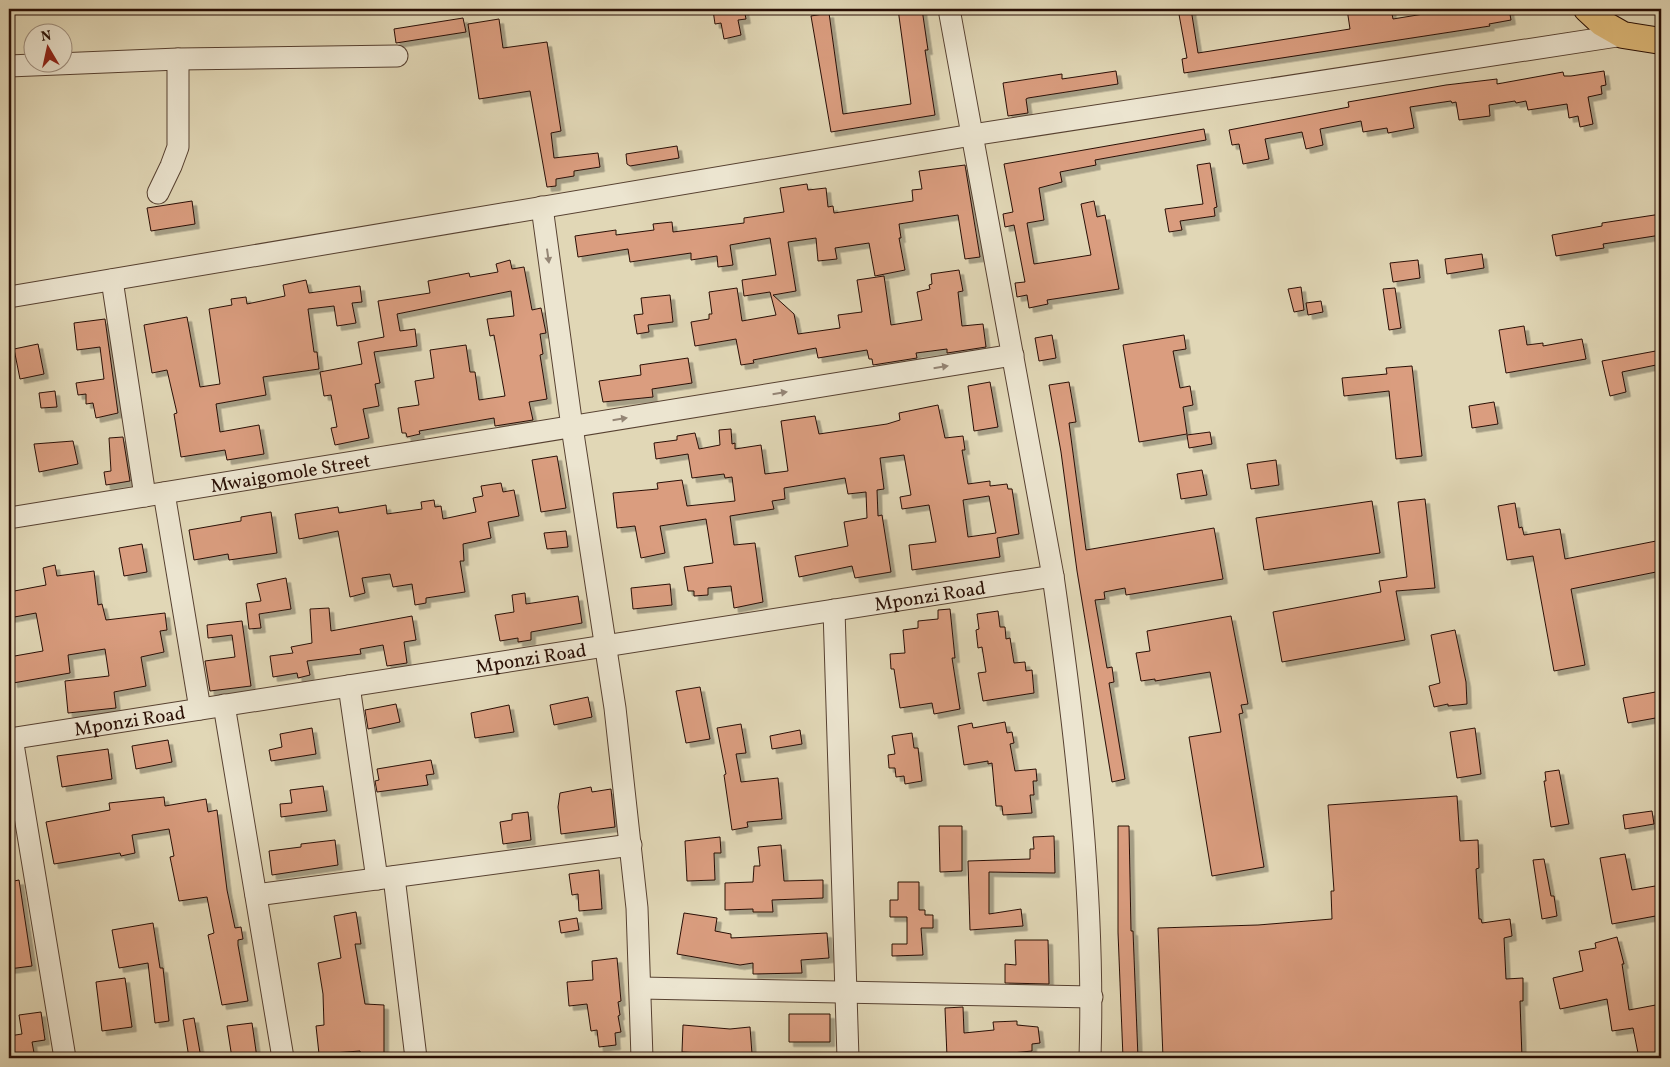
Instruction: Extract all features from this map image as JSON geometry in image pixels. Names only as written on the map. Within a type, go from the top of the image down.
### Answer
[{"type":"main road","points":[[1587,9],[1602,24],[1623,35],[1661,41]]},
{"type":"street","points":[[949,9],[1053,576],[1066,663],[1082,811],[1092,997],[1090,1058]]},
{"type":"street","points":[[9,297],[972,135],[1661,29]]},
{"type":"street","points":[[9,66],[178,59],[397,56]]},
{"type":"street","points":[[158,193],[172,166],[178,147],[178,59]]},
{"type":"street","points":[[542,207],[572,427],[606,646],[631,845],[641,988],[642,1058]]},
{"type":"street","points":[[112,280],[200,709]]},
{"type":"street","name":"Mwaigomole Street","points":[[9,518],[1013,355]]},
{"type":"street","name":"Mponzi Road","points":[[10,739],[1053,576]]},
{"type":"street","points":[[834,610],[848,1058]]},
{"type":"street","points":[[349,686],[386,878],[416,1058]]},
{"type":"street","points":[[224,705],[283,1058]]},
{"type":"street","points":[[10,739],[65,1058]]},
{"type":"street","points":[[256,895],[631,845]]},
{"type":"street","points":[[641,988],[1092,997]]},
{"type":"building","points":[[744,9],[746,19],[738,20],[741,35],[724,39],[721,23],[715,24],[713,10]]},
{"type":"building","points":[[898,9],[922,9],[928,50],[925,50],[935,115],[831,132],[811,16],[829,13],[843,114],[911,104]]},
{"type":"building","points":[[1178,9],[1191,9],[1198,53],[1350,29],[1347,9],[1391,9],[1393,19],[1454,9],[1509,9],[1511,20],[1489,24],[1490,26],[1184,73],[1182,59],[1187,58]]},
{"type":"building","points":[[463,18],[466,32],[396,43],[394,29]]},
{"type":"building","points":[[499,19],[503,48],[547,42],[561,131],[551,133],[554,158],[598,153],[600,167],[574,171],[574,176],[556,179],[556,186],[547,187],[530,91],[479,99],[468,24]]},
{"type":"building","points":[[1116,71],[1118,84],[1028,98],[1026,99],[1028,113],[1008,116],[1003,83],[1062,74],[1062,79]]},
{"type":"building","points":[[1604,71],[1606,85],[1601,86],[1602,94],[1588,97],[1593,124],[1580,127],[1578,116],[1569,118],[1567,104],[1528,110],[1526,101],[1516,103],[1515,101],[1489,105],[1490,116],[1459,120],[1456,102],[1452,103],[1451,101],[1410,107],[1414,128],[1388,133],[1387,128],[1363,132],[1361,121],[1320,129],[1323,145],[1306,149],[1302,132],[1265,139],[1269,159],[1243,164],[1239,144],[1232,145],[1229,130],[1349,107],[1348,102],[1446,85],[1497,79],[1497,84],[1563,72],[1564,76],[1571,76]]},
{"type":"building","points":[[1204,129],[1206,140],[1095,160],[1096,165],[1060,172],[1062,182],[1039,188],[1044,220],[1027,223],[1034,264],[1091,255],[1081,204],[1094,201],[1097,217],[1105,215],[1119,289],[1047,300],[1048,304],[1029,308],[1027,295],[1017,297],[1015,283],[1025,282],[1014,225],[1005,227],[1003,214],[1013,212],[1004,164]]},
{"type":"building","points":[[677,146],[679,158],[630,166],[627,164],[626,154]]},
{"type":"building","points":[[1210,163],[1217,207],[1214,208],[1215,216],[1180,221],[1182,230],[1169,232],[1165,209],[1203,204],[1197,165]]},
{"type":"building","points":[[965,165],[980,257],[965,259],[958,215],[899,224],[901,238],[899,238],[905,270],[875,276],[869,243],[835,248],[837,259],[818,261],[816,238],[788,242],[796,291],[773,295],[794,314],[798,334],[840,328],[838,315],[862,312],[857,280],[884,276],[891,325],[922,320],[917,292],[930,289],[929,285],[932,284],[931,274],[959,270],[963,291],[958,292],[962,326],[983,324],[986,347],[947,353],[947,349],[916,353],[917,358],[873,365],[867,350],[818,358],[816,348],[753,360],[754,363],[741,365],[736,339],[695,346],[691,322],[709,319],[709,314],[712,314],[709,292],[737,288],[742,321],[776,315],[770,292],[744,296],[742,280],[776,275],[770,238],[730,245],[733,265],[718,267],[717,256],[691,260],[691,253],[630,262],[628,249],[578,257],[575,236],[616,230],[616,235],[654,230],[653,224],[672,222],[673,232],[744,223],[744,218],[784,212],[780,188],[807,184],[808,190],[826,188],[828,207],[833,206],[834,213],[913,201],[912,190],[922,189],[919,171]]},
{"type":"building","points":[[192,201],[195,224],[151,231],[147,208]]},
{"type":"building","points":[[1661,214],[1661,235],[1603,244],[1604,248],[1556,256],[1552,235],[1602,226],[1602,223]]},
{"type":"building","points":[[1482,254],[1484,268],[1447,274],[1445,259]]},
{"type":"building","points":[[510,260],[512,269],[524,267],[532,310],[541,308],[546,333],[540,334],[543,354],[540,355],[547,399],[529,402],[533,420],[495,426],[494,418],[419,431],[420,434],[407,437],[406,433],[402,433],[398,408],[419,405],[415,381],[434,378],[430,350],[466,345],[470,372],[475,372],[479,400],[505,396],[494,335],[490,336],[487,319],[514,316],[511,291],[397,314],[400,331],[415,329],[417,346],[374,352],[380,383],[375,384],[379,406],[363,409],[369,438],[335,445],[331,428],[337,427],[331,395],[324,396],[320,372],[362,364],[358,342],[384,337],[378,301],[430,293],[428,281],[469,273],[470,277],[498,272],[496,264]]},
{"type":"building","points":[[1418,260],[1420,278],[1393,282],[1390,263]]},
{"type":"building","points":[[306,280],[309,293],[360,286],[362,302],[352,303],[356,323],[337,326],[334,306],[308,309],[314,352],[317,352],[319,369],[263,377],[266,395],[216,404],[220,432],[259,425],[264,454],[227,460],[225,450],[181,457],[174,414],[177,413],[167,370],[152,373],[144,325],[187,317],[200,387],[220,384],[209,309],[232,305],[231,299],[246,297],[247,304],[285,296],[283,285]]},
{"type":"building","points":[[1301,287],[1304,310],[1294,312],[1288,289]]},
{"type":"building","points":[[1395,288],[1401,328],[1389,330],[1383,289]]},
{"type":"building","points":[[670,295],[673,322],[648,325],[649,332],[637,334],[634,315],[643,314],[641,298]]},
{"type":"building","points":[[1321,301],[1323,312],[1308,315],[1306,303]]},
{"type":"building","points":[[105,319],[118,413],[96,418],[93,403],[86,404],[86,394],[78,395],[76,383],[104,379],[100,347],[77,350],[74,323]]},
{"type":"building","points":[[1524,326],[1527,345],[1543,343],[1543,346],[1582,339],[1586,359],[1506,373],[1499,330]]},
{"type":"building","points":[[1052,335],[1056,358],[1039,361],[1035,338]]},
{"type":"building","points":[[1184,335],[1186,349],[1173,351],[1180,388],[1190,386],[1193,405],[1183,407],[1187,434],[1139,442],[1123,345]]},
{"type":"building","points":[[38,344],[44,374],[20,379],[14,349]]},
{"type":"building","points":[[1661,350],[1661,364],[1622,372],[1626,392],[1610,396],[1602,361]]},
{"type":"building","points":[[688,358],[692,383],[652,389],[653,397],[603,402],[599,381],[641,375],[640,365]]},
{"type":"building","points":[[1412,366],[1422,456],[1396,459],[1389,391],[1344,396],[1342,378],[1387,374],[1386,368]]},
{"type":"building","points":[[990,382],[998,427],[974,431],[968,386]]},
{"type":"building","points":[[1069,382],[1076,422],[1069,423],[1086,550],[1214,528],[1223,579],[1126,595],[1125,588],[1104,592],[1105,599],[1095,600],[1107,668],[1112,667],[1114,682],[1109,683],[1125,779],[1112,782],[1049,385]]},
{"type":"building","points":[[55,391],[57,407],[41,408],[39,393]]},
{"type":"building","points":[[1494,402],[1498,424],[1472,428],[1469,406]]},
{"type":"building","points":[[938,405],[945,438],[963,436],[965,450],[962,450],[968,484],[990,481],[990,486],[1007,484],[1008,489],[1012,489],[1019,534],[997,538],[1000,557],[912,570],[909,545],[936,542],[929,505],[902,509],[900,497],[911,495],[904,455],[880,458],[884,489],[877,490],[878,516],[882,515],[891,572],[855,578],[852,566],[799,577],[795,556],[848,546],[844,522],[867,518],[866,492],[848,494],[845,478],[784,488],[785,499],[772,501],[774,509],[730,516],[734,545],[755,543],[763,602],[734,608],[731,586],[708,588],[708,595],[694,596],[694,591],[688,591],[684,567],[713,563],[706,519],[660,526],[665,553],[641,558],[635,526],[617,528],[613,493],[658,489],[657,483],[682,480],[687,506],[735,501],[732,477],[725,478],[724,474],[692,478],[688,454],[656,459],[654,443],[677,440],[677,436],[695,433],[699,449],[720,445],[719,430],[731,429],[732,444],[735,443],[735,449],[761,445],[765,474],[788,471],[781,421],[815,416],[819,434],[887,424],[900,420],[899,413]],"holes":[[[989,496],[996,533],[968,537],[963,500]]]},
{"type":"building","points":[[1210,432],[1212,444],[1189,448],[1187,435]]},
{"type":"building","points":[[123,437],[130,481],[106,485],[104,472],[111,471],[109,438]]},
{"type":"building","points":[[73,441],[78,464],[39,472],[34,444]]},
{"type":"building","points":[[557,456],[566,508],[541,512],[532,460]]},
{"type":"building","points":[[1276,460],[1279,485],[1251,489],[1247,464]]},
{"type":"building","points":[[1202,470],[1207,495],[1181,499],[1177,474]]},
{"type":"building","points":[[501,483],[503,492],[514,490],[519,516],[488,522],[491,538],[463,544],[464,561],[460,561],[465,592],[426,598],[426,603],[415,605],[412,584],[393,587],[390,574],[362,578],[365,593],[350,597],[338,531],[299,539],[295,514],[338,507],[339,513],[386,505],[387,514],[422,509],[421,502],[434,500],[435,507],[441,506],[443,519],[476,512],[473,498],[483,496],[481,486]]},
{"type":"building","points":[[1425,499],[1435,588],[1396,591],[1405,640],[1282,662],[1273,612],[1381,592],[1379,581],[1407,577],[1398,502]]},
{"type":"building","points":[[1372,501],[1380,553],[1264,570],[1256,518]]},
{"type":"building","points":[[1515,503],[1519,528],[1522,527],[1524,535],[1560,529],[1565,559],[1656,541],[1661,571],[1571,589],[1585,665],[1554,671],[1533,556],[1507,560],[1498,506]]},
{"type":"building","points":[[271,512],[277,553],[229,560],[228,554],[194,560],[189,530],[241,521],[241,517]]},
{"type":"building","points":[[566,531],[568,547],[547,549],[544,533]]},
{"type":"building","points":[[142,544],[147,572],[124,576],[119,548]]},
{"type":"building","points":[[55,565],[57,576],[94,571],[98,605],[102,604],[106,620],[165,613],[167,630],[160,631],[164,652],[141,657],[146,686],[114,692],[116,708],[68,713],[65,681],[109,676],[105,649],[68,655],[70,673],[13,683],[9,657],[43,651],[36,613],[9,618],[9,592],[46,585],[43,568]]},
{"type":"building","points":[[286,578],[291,609],[259,614],[261,628],[249,629],[246,603],[261,601],[257,584]]},
{"type":"building","points":[[670,584],[672,605],[633,609],[631,588]]},
{"type":"building","points":[[525,593],[526,604],[578,596],[582,623],[531,632],[531,640],[518,642],[518,638],[500,641],[495,615],[514,612],[512,595]]},
{"type":"building","points":[[329,608],[331,631],[412,616],[416,640],[404,642],[407,663],[387,666],[383,645],[360,649],[361,654],[307,661],[310,675],[298,678],[297,673],[273,677],[270,656],[293,653],[291,647],[312,643],[310,609]]},
{"type":"building","points":[[950,609],[955,658],[952,658],[960,709],[934,714],[932,703],[900,708],[894,669],[891,669],[890,654],[905,653],[903,630],[918,628],[918,621],[938,619],[938,610]]},
{"type":"building","points":[[998,611],[1000,627],[1005,627],[1006,639],[1010,638],[1014,663],[1025,662],[1026,671],[1032,670],[1034,693],[983,701],[978,673],[986,672],[982,647],[978,648],[976,630],[979,629],[977,614]]},
{"type":"building","points":[[1231,616],[1248,704],[1241,705],[1243,713],[1239,714],[1264,867],[1212,876],[1189,737],[1221,732],[1210,672],[1155,681],[1155,679],[1141,681],[1136,653],[1150,651],[1147,631]]},
{"type":"building","points":[[242,621],[251,686],[210,691],[205,661],[235,657],[232,635],[208,638],[207,625]]},
{"type":"building","points":[[1455,630],[1466,682],[1467,704],[1448,706],[1448,704],[1434,707],[1429,686],[1440,683],[1431,635]]},
{"type":"building","points":[[700,687],[710,739],[686,743],[676,691]]},
{"type":"building","points":[[1661,691],[1661,717],[1628,723],[1623,698]]},
{"type":"building","points":[[588,697],[592,717],[554,725],[550,705]]},
{"type":"building","points":[[396,704],[400,722],[368,729],[365,710]]},
{"type":"building","points":[[509,705],[514,732],[475,738],[471,713]]},
{"type":"building","points":[[1005,722],[1007,733],[1012,732],[1014,743],[1010,744],[1015,771],[1036,769],[1037,781],[1033,781],[1034,795],[1030,795],[1032,813],[1003,815],[1002,806],[996,806],[992,763],[988,764],[988,761],[964,765],[958,726],[972,723],[973,728]]},
{"type":"building","points":[[741,724],[746,753],[736,754],[741,782],[778,778],[782,819],[747,822],[748,827],[732,830],[724,775],[726,774],[717,728]]},
{"type":"building","points":[[312,728],[316,754],[271,761],[269,750],[282,747],[280,734]]},
{"type":"building","points":[[1475,728],[1481,774],[1457,778],[1450,732]]},
{"type":"building","points":[[800,730],[802,744],[772,749],[770,736]]},
{"type":"building","points":[[912,733],[914,748],[918,748],[922,781],[905,784],[904,776],[896,777],[895,768],[889,768],[888,755],[895,754],[892,736]]},
{"type":"building","points":[[168,740],[172,762],[136,769],[132,746]]},
{"type":"building","points":[[108,749],[112,779],[62,787],[57,756]]},
{"type":"building","points":[[431,760],[434,774],[426,775],[428,785],[377,792],[375,781],[379,780],[377,769]]},
{"type":"building","points":[[1559,770],[1569,824],[1551,827],[1544,781],[1546,781],[1545,772]]},
{"type":"building","points":[[323,786],[327,811],[281,817],[280,804],[292,803],[290,790]]},
{"type":"building","points":[[591,787],[592,792],[611,789],[615,827],[561,834],[558,807],[560,793]]},
{"type":"building","points":[[1457,796],[1460,841],[1478,840],[1479,868],[1476,869],[1479,919],[1481,919],[1482,923],[1510,919],[1512,936],[1504,938],[1506,979],[1523,978],[1523,1001],[1520,1001],[1522,1058],[1163,1058],[1158,928],[1258,925],[1332,919],[1331,891],[1334,891],[1328,805]]},
{"type":"building","points":[[164,797],[165,806],[206,799],[208,812],[217,810],[227,890],[235,928],[241,927],[243,939],[238,940],[238,945],[248,1001],[222,1005],[208,935],[214,933],[207,897],[179,901],[170,857],[174,856],[169,829],[132,835],[135,853],[121,856],[120,853],[54,864],[46,822],[110,810],[109,803]]},
{"type":"building","points":[[1652,811],[1654,824],[1625,829],[1623,815]]},
{"type":"building","points":[[528,812],[531,840],[503,844],[500,822],[512,820],[512,814]]},
{"type":"building","points":[[939,826],[962,826],[962,871],[940,872]]},
{"type":"building","points":[[1118,826],[1129,826],[1131,931],[1133,931],[1138,1058],[1123,1058],[1118,932]]},
{"type":"building","points":[[1054,836],[1055,873],[989,872],[989,914],[1021,909],[1023,926],[970,930],[968,861],[1030,859],[1030,849],[1034,849],[1033,837]]},
{"type":"building","points":[[720,837],[721,853],[714,853],[715,880],[687,881],[685,841]]},
{"type":"building","points":[[335,840],[338,865],[272,875],[269,851],[301,847],[301,844]]},
{"type":"building","points":[[781,845],[784,881],[823,880],[823,898],[772,900],[773,912],[753,912],[753,909],[725,910],[725,883],[753,882],[754,866],[760,866],[758,847]]},
{"type":"building","points":[[1625,854],[1632,890],[1661,885],[1661,915],[1612,924],[1600,858]]},
{"type":"building","points":[[1544,859],[1551,896],[1554,896],[1557,916],[1542,919],[1533,860]]},
{"type":"building","points":[[599,870],[602,909],[579,911],[578,894],[572,895],[569,874]]},
{"type":"building","points":[[19,880],[32,966],[9,969],[9,882]]},
{"type":"building","points":[[898,882],[919,882],[919,910],[925,910],[925,915],[933,915],[933,928],[921,928],[923,955],[892,956],[892,944],[907,944],[907,917],[890,917],[890,900],[898,900]]},
{"type":"building","points":[[356,912],[361,944],[355,944],[365,1004],[384,1005],[384,1058],[362,1058],[360,1051],[319,1054],[316,1026],[324,1025],[323,994],[318,963],[341,958],[334,916]]},
{"type":"building","points":[[684,913],[717,918],[715,931],[731,934],[731,938],[827,933],[829,958],[801,960],[802,973],[753,974],[753,963],[740,965],[677,954]]},
{"type":"building","points":[[577,918],[579,930],[561,933],[559,921]]},
{"type":"building","points":[[153,923],[160,968],[163,968],[169,1021],[155,1023],[148,963],[119,968],[112,930]]},
{"type":"building","points":[[1617,937],[1624,964],[1622,964],[1629,1010],[1661,1004],[1661,1056],[1639,1058],[1633,1028],[1612,1031],[1607,999],[1560,1009],[1553,978],[1583,971],[1579,951],[1596,948],[1595,943]]},
{"type":"building","points":[[1015,940],[1048,940],[1049,984],[1005,983],[1005,964],[1016,965]]},
{"type":"building","points":[[617,958],[621,1001],[618,1002],[620,1015],[618,1016],[621,1032],[615,1033],[616,1045],[599,1047],[597,1030],[591,1031],[587,1004],[569,1006],[567,982],[593,980],[592,961]]},
{"type":"building","points":[[125,978],[132,1027],[102,1031],[96,982]]},
{"type":"building","points":[[963,1007],[964,1033],[994,1030],[993,1022],[1017,1021],[1017,1025],[1038,1027],[1040,1043],[1032,1044],[1032,1051],[1012,1053],[1013,1058],[947,1057],[945,1008]]},
{"type":"building","points":[[41,1012],[45,1040],[32,1042],[35,1058],[9,1058],[9,1036],[22,1034],[19,1015]]},
{"type":"building","points":[[789,1014],[830,1014],[830,1042],[789,1042]]},
{"type":"building","points":[[194,1018],[201,1058],[189,1058],[183,1020]]},
{"type":"building","points":[[252,1023],[257,1058],[232,1058],[227,1026]]},
{"type":"building","points":[[683,1025],[730,1029],[750,1027],[752,1054],[703,1058],[703,1053],[682,1052]]}]
